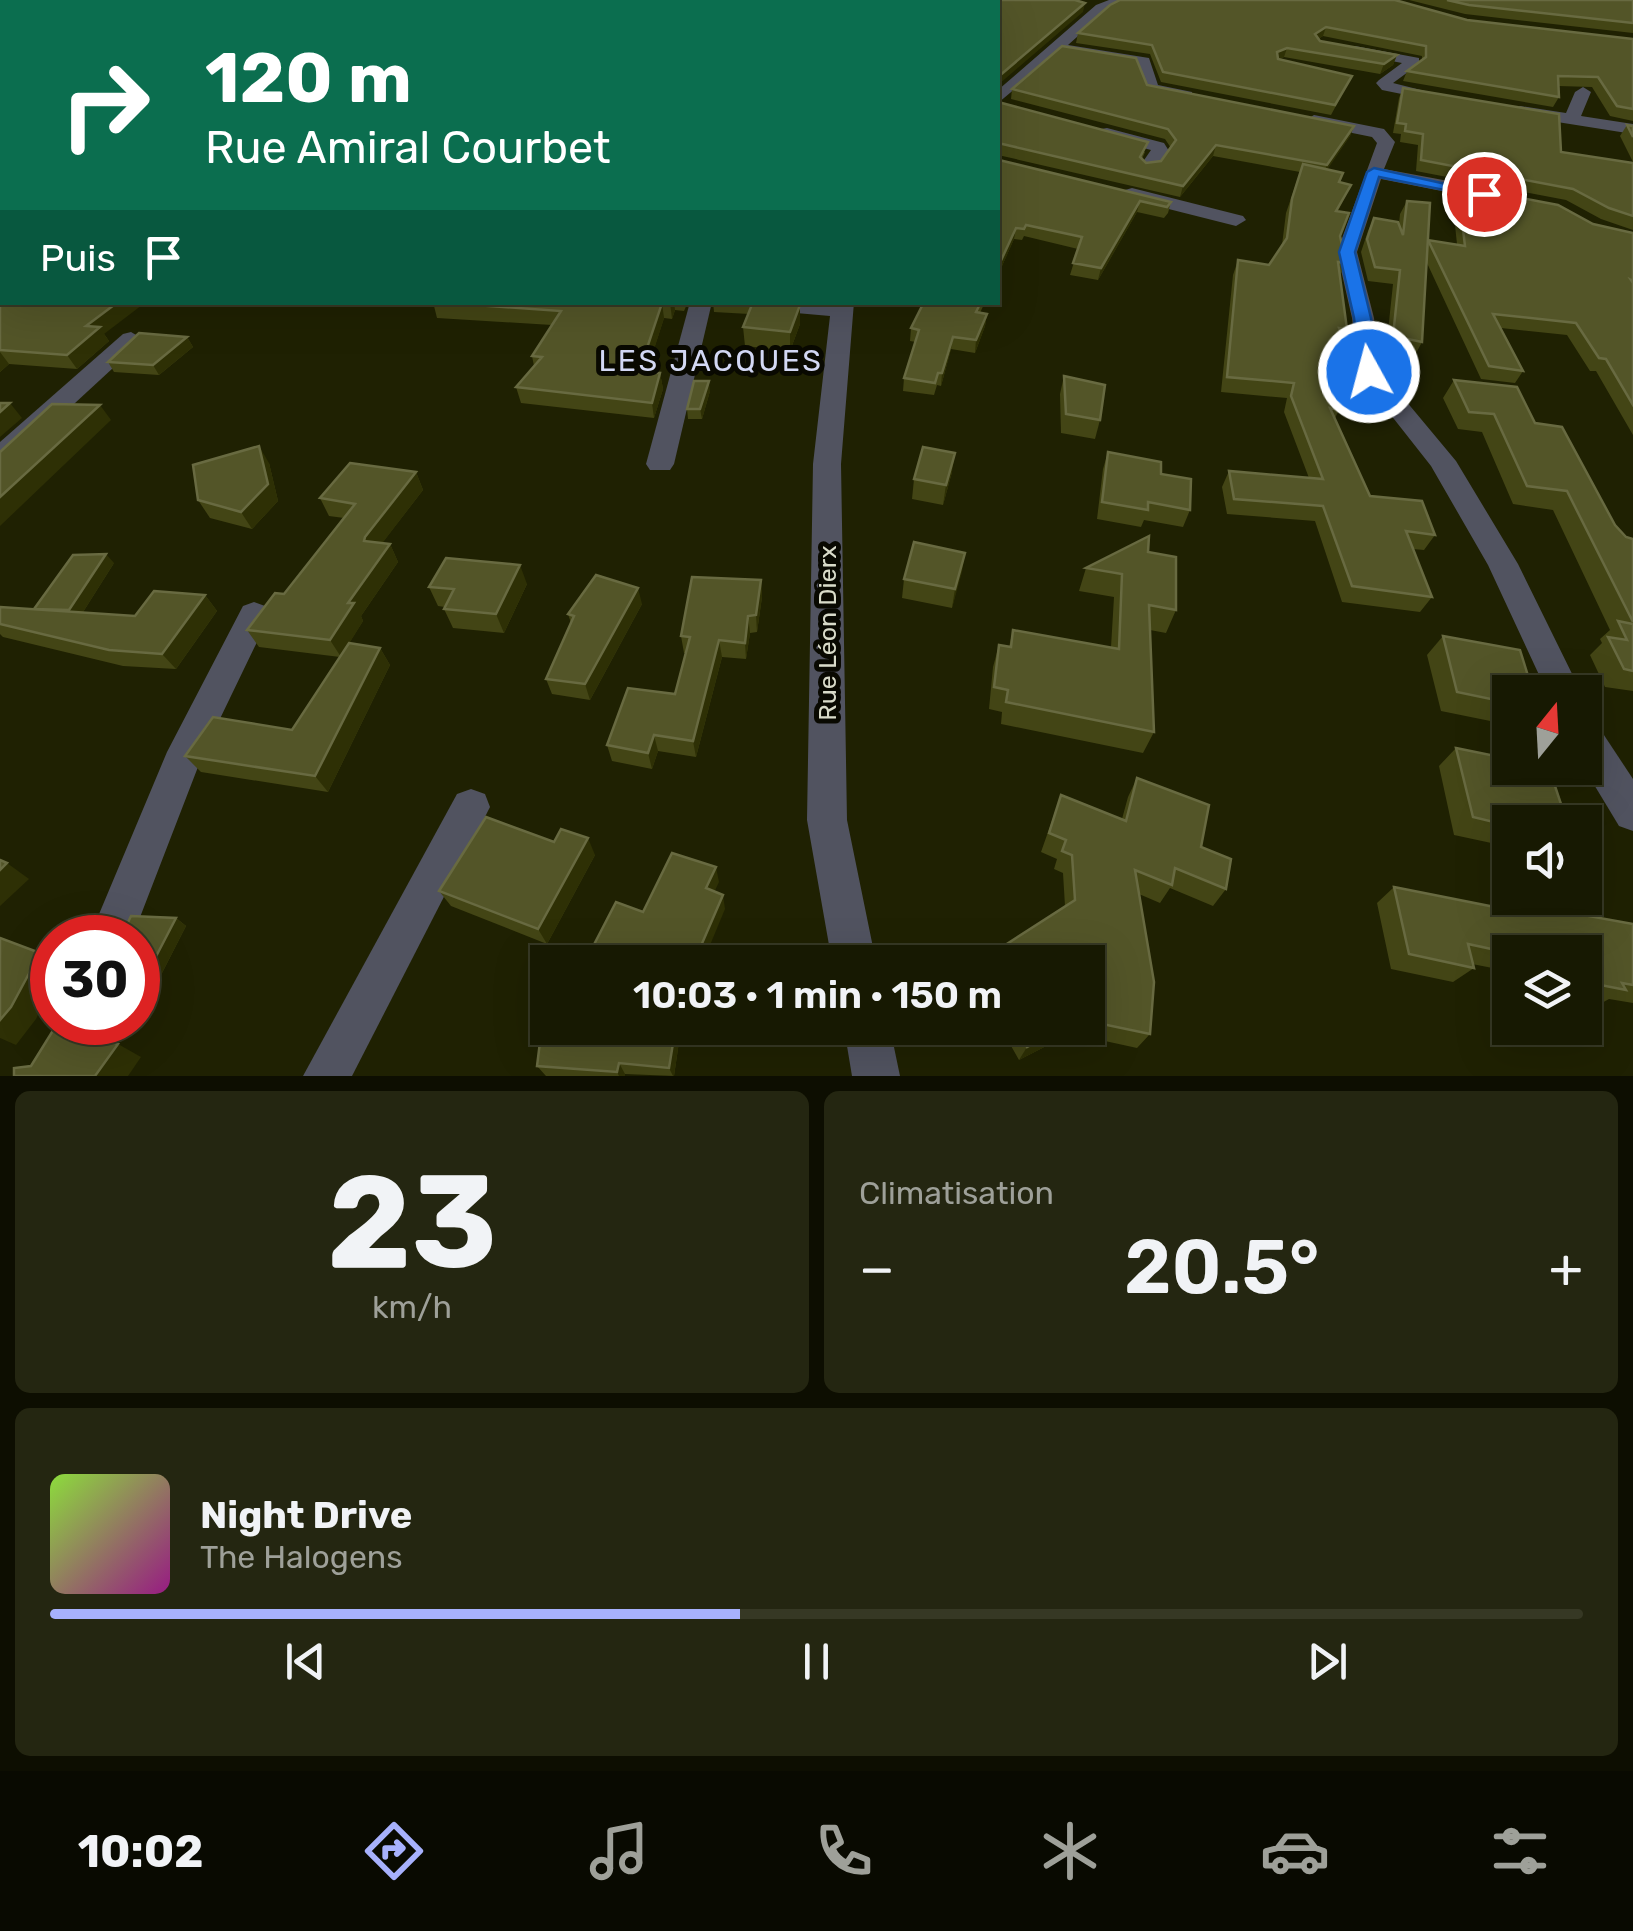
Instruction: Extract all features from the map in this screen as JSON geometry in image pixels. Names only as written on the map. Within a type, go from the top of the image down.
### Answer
[{"type":"street","points":[[1003,104],[1056,47],[1100,8],[1120,0]]},
{"type":"street","points":[[1081,4],[1100,8]]},
{"type":"street","points":[[1056,47],[1144,61],[1151,88],[1208,99]]},
{"type":"street","points":[[1340,48],[1414,61],[1381,100],[1386,142],[1347,252],[1369,372],[1442,461],[1503,564],[1556,675]]},
{"type":"street","points":[[1571,120],[1582,92]]},
{"type":"street","points":[[1302,118],[1381,100],[1461,100]]},
{"type":"street","points":[[1498,107],[1633,130]]},
{"type":"street","points":[[1094,130],[1158,147],[1160,151],[1149,166]]},
{"type":"street","points":[[1374,172],[1521,201]]},
{"type":"street","points":[[1116,190],[1236,220]]},
{"type":"street","points":[[660,464],[699,305]]},
{"type":"street","name":"Rue Léon Dierx","points":[[843,306],[828,464],[827,820],[851,945]]},
{"type":"street","points":[[0,458],[131,339]]},
{"type":"street","points":[[119,915],[185,752],[254,615]]},
{"type":"street","points":[[1602,764],[1633,813]]},
{"type":"street","points":[[327,1076],[471,807]]},
{"type":"street","points":[[870,1045],[876,1076]]},
{"type":"building","points":[[1000,0],[1085,3],[1000,75]]},
{"type":"building","points":[[1120,0],[1395,0],[1467,20],[1633,39],[1633,109],[1617,106],[1598,77],[1558,76],[1559,97],[1407,71],[1426,57],[1426,46],[1326,27],[1315,34],[1320,41],[1397,55],[1384,64],[1287,48],[1277,52],[1278,59],[1352,76],[1335,105],[1163,72],[1152,45],[1078,33]]},
{"type":"building","points":[[1447,0],[1633,0],[1633,23],[1469,5]]},
{"type":"building","points":[[1062,46],[1136,58],[1147,85],[1354,126],[1327,165],[1216,145],[1183,186],[1000,143],[1000,103],[1148,142],[1140,157],[1146,163],[1161,161],[1176,140],[1168,129],[1012,89]]},
{"type":"building","points":[[1403,88],[1559,114],[1561,152],[1633,163],[1633,216],[1573,189],[1421,160],[1423,134],[1405,131],[1406,124],[1397,123]]},
{"type":"building","points":[[1000,160],[1171,202],[1167,207],[1140,201],[1101,268],[1073,263],[1082,237],[1026,225],[1024,229],[1016,228],[1000,263]]},
{"type":"building","points":[[1303,164],[1343,173],[1339,182],[1351,185],[1336,211],[1349,213],[1340,236],[1346,263],[1338,262],[1347,329],[1339,328],[1344,343],[1337,342],[1339,410],[1330,408],[1370,496],[1422,501],[1435,535],[1406,531],[1432,597],[1352,586],[1323,506],[1234,499],[1229,471],[1323,479],[1291,396],[1294,383],[1227,377],[1238,260],[1269,265],[1287,238],[1292,199]]},
{"type":"building","points":[[1458,186],[1558,205],[1593,224],[1633,233],[1633,405],[1606,359],[1599,358],[1576,323],[1493,314],[1523,371],[1489,366],[1428,240],[1465,246]]},
{"type":"building","points":[[1407,201],[1430,203],[1422,342],[1393,336],[1400,270],[1375,267],[1367,239],[1374,218],[1398,222],[1403,235]]},
{"type":"building","points":[[0,305],[114,305],[86,326],[100,327],[67,355],[0,350]]},
{"type":"building","points":[[476,305],[661,305],[639,372],[660,373],[652,403],[516,387],[542,357],[532,356],[561,311]]},
{"type":"building","points":[[752,305],[800,305],[790,332],[743,327]]},
{"type":"building","points":[[922,305],[980,305],[976,312],[987,314],[976,340],[953,337],[935,383],[904,378],[919,330],[911,328]]},
{"type":"building","points":[[139,333],[187,337],[153,365],[108,362]]},
{"type":"building","points":[[1064,376],[1105,385],[1100,420],[1066,414]]},
{"type":"building","points":[[1454,380],[1517,387],[1535,423],[1562,427],[1615,525],[1633,539],[1633,622],[1567,491],[1527,486],[1494,414],[1469,412]]},
{"type":"building","points":[[694,381],[709,381],[700,409],[687,409]]},
{"type":"building","points":[[52,404],[100,405],[0,497],[0,452]]},
{"type":"building","points":[[259,446],[268,484],[241,512],[198,500],[193,465]]},
{"type":"building","points":[[923,447],[955,453],[946,485],[914,479]]},
{"type":"building","points":[[1108,452],[1161,462],[1161,474],[1191,479],[1190,510],[1148,502],[1148,510],[1102,502]]},
{"type":"building","points":[[350,463],[416,472],[365,537],[364,541],[390,544],[348,603],[354,603],[330,640],[247,630],[275,593],[284,594],[355,504],[320,498]]},
{"type":"building","points":[[1149,536],[1148,552],[1176,557],[1176,610],[1149,605],[1154,732],[1006,702],[1008,690],[994,687],[999,645],[1011,647],[1013,630],[1119,649],[1122,574],[1086,568]]},
{"type":"building","points":[[914,542],[965,553],[955,589],[904,579]]},
{"type":"building","points":[[106,554],[69,610],[34,609],[73,555]]},
{"type":"building","points":[[446,558],[520,565],[496,614],[444,609],[454,589],[429,587]]},
{"type":"building","points":[[596,575],[638,588],[585,684],[546,679],[574,616],[568,614]]},
{"type":"building","points":[[692,577],[761,580],[756,615],[748,616],[745,643],[719,640],[693,741],[654,735],[648,753],[607,745],[628,688],[675,694],[690,637],[681,636]]},
{"type":"building","points":[[154,591],[205,595],[162,654],[109,650],[0,624],[0,607],[135,616]]},
{"type":"building","points":[[1618,621],[1633,624],[1633,671],[1624,669],[1608,637],[1627,640]]},
{"type":"building","points":[[1443,636],[1520,650],[1528,675],[1492,675],[1492,699],[1457,692]]},
{"type":"building","points":[[349,643],[380,648],[315,776],[185,756],[213,717],[292,730]]},
{"type":"building","points":[[1456,748],[1492,755],[1492,785],[1555,785],[1561,805],[1492,805],[1492,822],[1473,817]]},
{"type":"building","points":[[1137,778],[1209,805],[1201,847],[1231,859],[1226,889],[1175,868],[1172,885],[1135,870],[1154,982],[1150,1034],[1105,1025],[1105,945],[1005,945],[1075,900],[1072,855],[1062,851],[1066,840],[1049,833],[1061,795],[1126,821]]},
{"type":"building","points":[[486,817],[554,842],[561,829],[588,838],[538,929],[439,891]]},
{"type":"building","points":[[672,853],[716,867],[706,888],[723,895],[701,945],[594,945],[616,902],[643,912]]},
{"type":"building","points":[[1394,887],[1492,906],[1492,915],[1584,915],[1633,924],[1633,985],[1622,983],[1626,990],[1602,985],[1602,935],[1492,935],[1492,949],[1468,944],[1474,968],[1409,954]]},
{"type":"building","points":[[160,917],[176,918],[160,949]]},
{"type":"building","points":[[0,938],[30,949],[30,972],[0,1020]]},
{"type":"building","points":[[44,1045],[117,1045],[95,1076],[14,1076],[14,1068],[31,1066]]},
{"type":"building","points":[[540,1045],[673,1045],[669,1068],[619,1063],[617,1072],[537,1066]]},
{"type":"district","name":"LES JACQUES","points":[[711,361]]},
{"type":"route","points":[[1369,372],[1347,252],[1374,172],[1484,194]]}]
